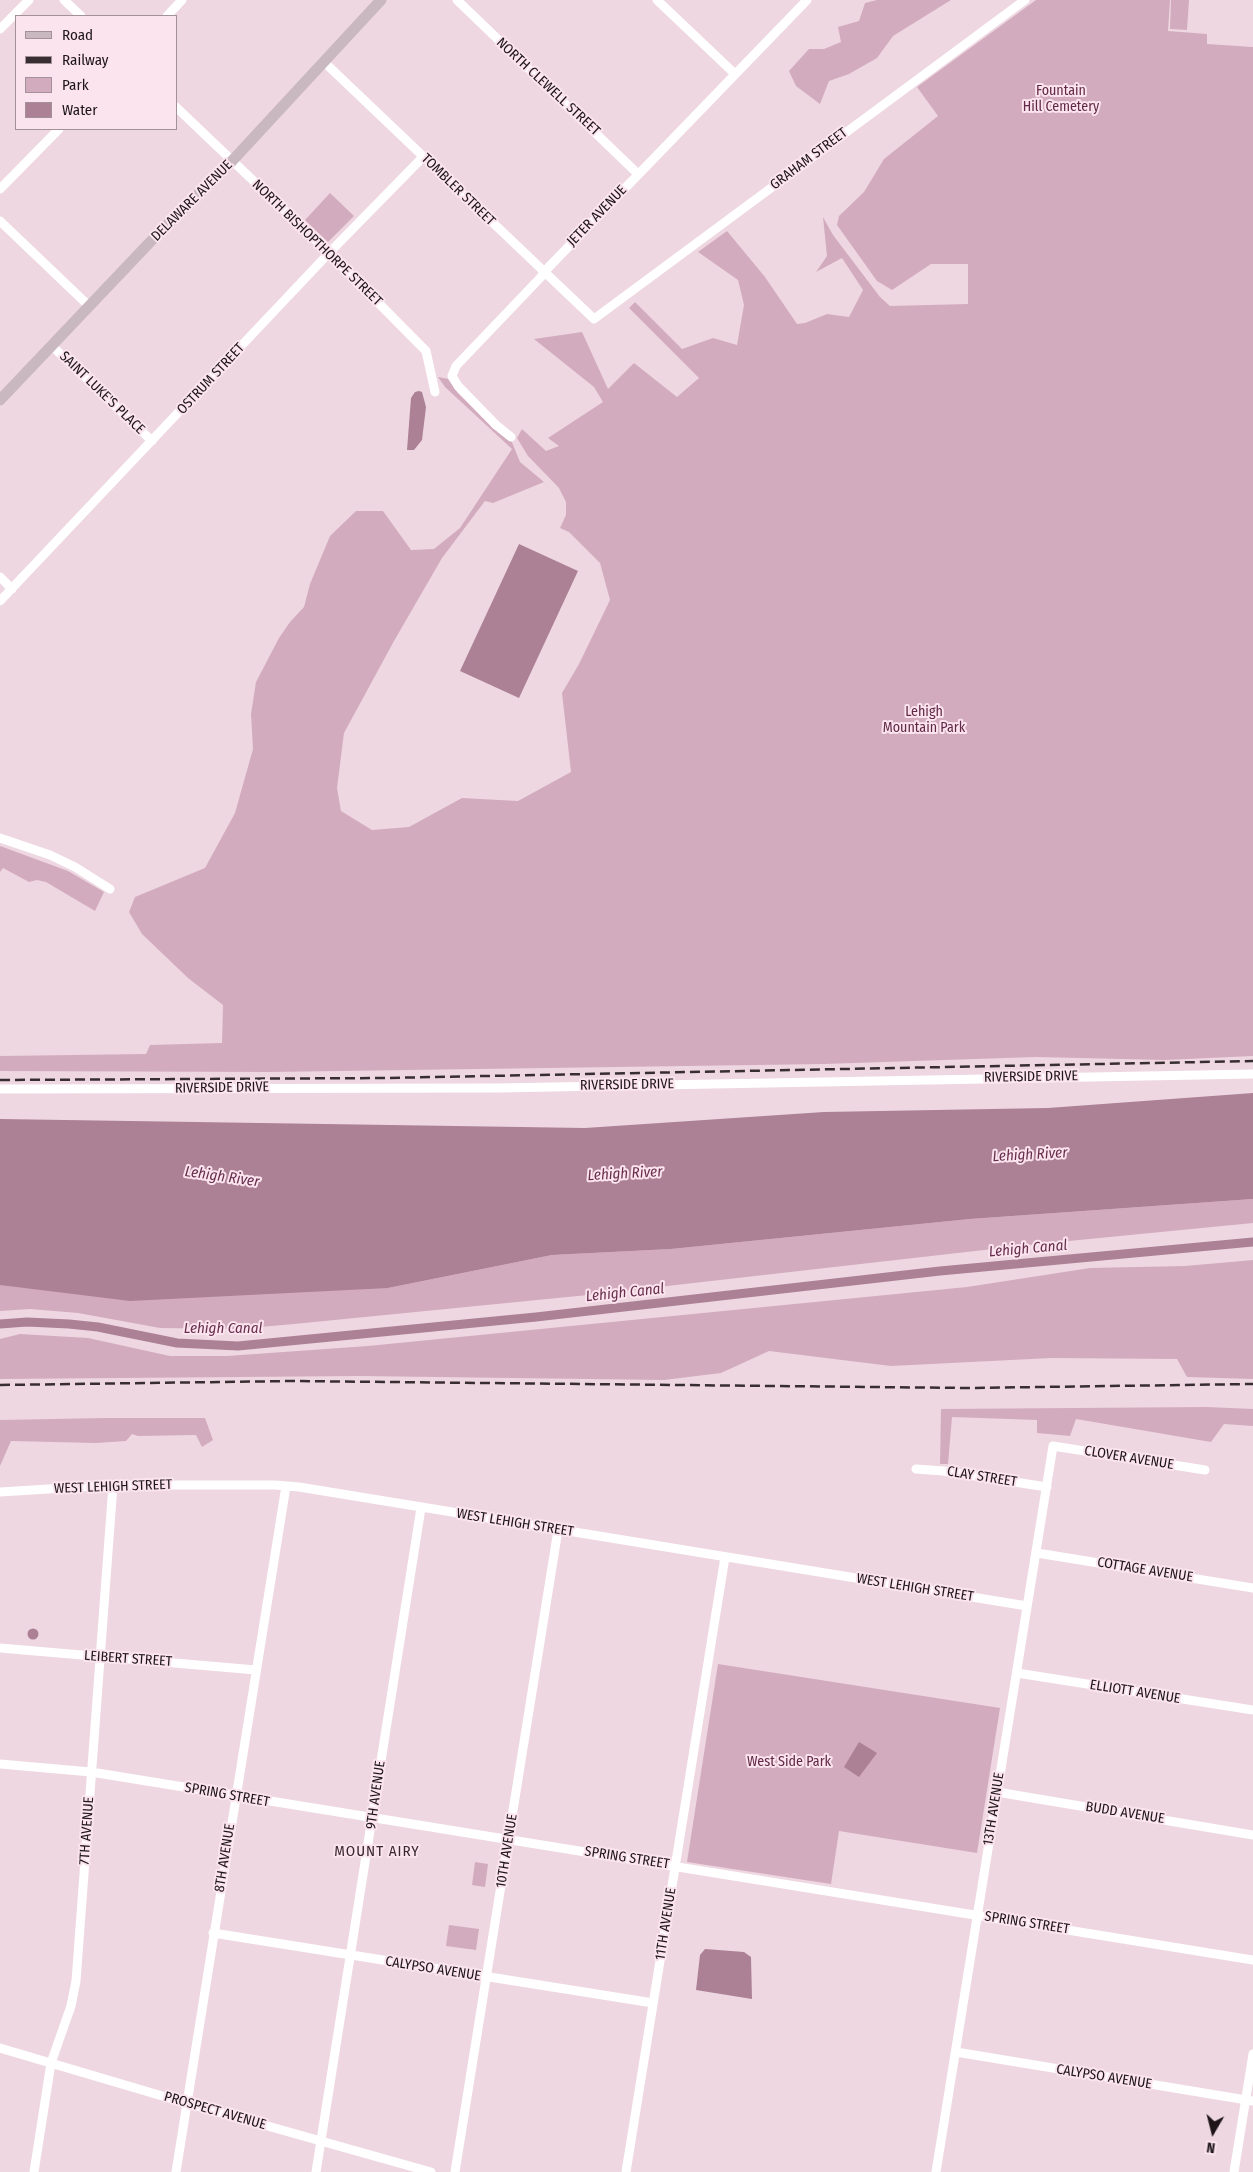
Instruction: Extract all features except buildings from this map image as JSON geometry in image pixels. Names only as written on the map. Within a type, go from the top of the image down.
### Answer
[{"type":"main road","name":"DELAWARE AVENUE","points":[[0,400],[51,345],[232,161],[381,0]]},
{"type":"street","points":[[0,29],[29,0]]},
{"type":"street","points":[[64,0],[80,15]]},
{"type":"street","points":[[168,15],[182,0]]},
{"type":"street","name":"NORTH CLEWELL STREET","points":[[457,0],[638,174]]},
{"type":"street","points":[[657,0],[735,74]]},
{"type":"street","name":"JETER AVENUE","points":[[511,437],[473,403],[458,386],[452,376],[456,366],[544,272],[807,0]]},
{"type":"street","name":"GRAHAM STREET","points":[[594,318],[1025,0]]},
{"type":"street","name":"TOMBLER STREET","points":[[323,61],[423,158],[594,318]]},
{"type":"street","name":"NORTH BISHOPTHORPE STREET","points":[[178,109],[329,253],[426,351],[435,392]]},
{"type":"street","points":[[0,188],[58,130]]},
{"type":"street","name":"OSTRUM STREET","points":[[0,602],[329,253],[423,158]]},
{"type":"street","points":[[0,221],[89,306]]},
{"type":"street","name":"SAINT LUKE'S PLACE","points":[[51,345],[152,441]]},
{"type":"street","points":[[0,578],[12,589]]},
{"type":"street","points":[[0,838],[50,855],[75,867],[110,890]]},
{"type":"street","name":"RIVERSIDE DRIVE","points":[[0,1089],[498,1088],[1253,1074]]},
{"type":"street","name":"CLOVER AVENUE","points":[[1053,1446],[1205,1470]]},
{"type":"street","name":"13TH AVENUE","points":[[936,2172],[1053,1446]]},
{"type":"street","name":"CLAY STREET","points":[[916,1469],[943,1471],[1047,1487]]},
{"type":"street","name":"WEST LEHIGH STREET","points":[[0,1492],[113,1485],[286,1486],[1027,1606]]},
{"type":"street","name":"7TH AVENUE","points":[[34,2172],[51,2062],[71,2006],[75,1987],[113,1485]]},
{"type":"street","name":"8TH AVENUE","points":[[176,2172],[286,1486]]},
{"type":"street","name":"9TH AVENUE","points":[[316,2172],[421,1508]]},
{"type":"street","name":"10TH AVENUE","points":[[455,2172],[558,1530]]},
{"type":"street","name":"COTTAGE AVENUE","points":[[1036,1553],[1253,1588]]},
{"type":"street","name":"11TH AVENUE","points":[[626,2172],[725,1557]]},
{"type":"street","name":"LEIBERT STREET","points":[[0,1648],[256,1670]]},
{"type":"street","name":"ELLIOTT AVENUE","points":[[1016,1673],[1253,1710]]},
{"type":"street","name":"SPRING STREET","points":[[0,1764],[91,1772],[1253,1960]]},
{"type":"street","name":"BUDD AVENUE","points":[[997,1792],[1253,1834]]},
{"type":"street","name":"CALYPSO AVENUE","points":[[213,1933],[486,1978],[653,2003]]},
{"type":"street","name":"PROSPECT AVENUE","points":[[0,2048],[431,2172]]},
{"type":"street","name":"CALYPSO AVENUE","points":[[956,2052],[1249,2100]]},
{"type":"street","points":[[1234,2172],[1249,2100],[1253,2054]]},
{"type":"green space","points":[[877,0],[951,0],[893,36],[877,58],[849,74],[829,81],[820,104],[796,86],[789,71],[809,49],[824,49],[841,42],[838,27],[859,21],[865,3]]},
{"type":"green space","name":"Lehigh Mountain Park","points":[[1036,0],[1170,0],[1168,31],[1207,34],[1207,44],[1253,47],[1253,1056],[1165,1060],[1036,1057],[824,1064],[270,1072],[0,1071],[0,1056],[146,1054],[150,1045],[222,1043],[223,1005],[188,978],[142,934],[129,912],[135,897],[205,868],[235,813],[253,749],[251,714],[256,682],[279,638],[304,607],[310,584],[330,536],[356,511],[383,511],[411,550],[434,549],[460,528],[512,449],[445,387],[438,377],[448,379],[458,393],[494,428],[511,440],[520,462],[544,482],[493,503],[485,501],[442,558],[344,733],[337,788],[341,811],[372,830],[409,827],[462,798],[518,801],[571,772],[562,693],[579,664],[610,600],[600,563],[569,532],[560,528],[566,515],[566,502],[559,488],[528,456],[517,438],[522,429],[546,451],[559,446],[548,438],[603,402],[594,387],[534,339],[582,332],[608,389],[634,363],[677,397],[699,378],[629,308],[635,302],[682,349],[713,338],[737,345],[744,305],[738,280],[698,252],[727,231],[765,277],[797,324],[805,323],[827,314],[849,317],[863,290],[842,258],[816,272],[827,256],[823,217],[833,235],[880,297],[890,306],[968,304],[968,264],[931,264],[892,290],[877,281],[837,225],[839,216],[864,192],[884,159],[938,116],[917,87]]},
{"type":"green space","points":[[1171,0],[1189,0],[1187,30],[1170,29]]},
{"type":"green space","points":[[330,193],[354,216],[328,242],[305,220]]},
{"type":"green space","points":[[0,846],[68,871],[104,892],[95,911],[46,882],[37,880],[29,882],[3,868],[0,872]]},
{"type":"green space","points":[[1253,1199],[1253,1223],[1028,1245],[588,1295],[294,1324],[237,1329],[160,1328],[78,1313],[30,1309],[0,1311],[0,1285],[388,1288],[552,1255],[671,1249],[970,1219]]},
{"type":"green space","points":[[1253,1260],[1253,1379],[1187,1377],[1177,1359],[1051,1358],[891,1366],[769,1351],[721,1373],[664,1380],[359,1376],[0,1379],[0,1339],[20,1334],[88,1338],[170,1356],[227,1356],[368,1346],[967,1287],[1090,1268],[1185,1266]]},
{"type":"green space","points":[[1207,1407],[1253,1409],[1253,1426],[1224,1424],[1211,1442],[1076,1419],[1070,1436],[1037,1433],[1037,1420],[952,1417],[948,1464],[940,1464],[941,1409]]},
{"type":"green space","points":[[205,1418],[213,1440],[202,1447],[196,1435],[138,1436],[132,1434],[126,1441],[96,1443],[11,1441],[0,1466],[0,1420]]},
{"type":"green space","name":"West Side Park","points":[[718,1664],[1000,1708],[977,1853],[839,1831],[831,1884],[687,1862]]},
{"type":"green space","points":[[475,1862],[488,1864],[485,1887],[472,1885]]},
{"type":"green space","points":[[449,1925],[479,1929],[476,1950],[446,1946]]},
{"type":"water","points":[[415,392],[422,392],[426,407],[422,440],[414,450],[407,450],[411,398]]},
{"type":"water","points":[[519,544],[578,571],[519,698],[460,671]]},
{"type":"water","name":"Lehigh River","points":[[1253,1093],[1253,1199],[970,1219],[671,1249],[552,1255],[388,1288],[130,1301],[0,1285],[0,1119],[585,1128],[824,1112],[1048,1108]]},
{"type":"water","points":[[33,1628],[39,1634],[33,1640],[27,1634]]},
{"type":"water","points":[[859,1742],[877,1753],[859,1777],[844,1767]]},
{"type":"water","points":[[705,1949],[744,1952],[751,1957],[752,1999],[696,1990],[700,1955]]},
{"type":"waterway","name":"Lehigh Canal","points":[[0,1324],[27,1322],[69,1324],[98,1327],[177,1343],[238,1346],[536,1317],[940,1271],[1253,1242]]},
{"type":"railway","points":[[0,1080],[384,1078],[1253,1061]]},
{"type":"railway","points":[[0,1385],[293,1381],[968,1388],[1253,1384]]},
{"type":"district","name":"MOUNT AIRY","points":[[377,1852]]},
{"type":"park label","name":"Fountain Hill Cemetery","points":[[1061,99]]}]
